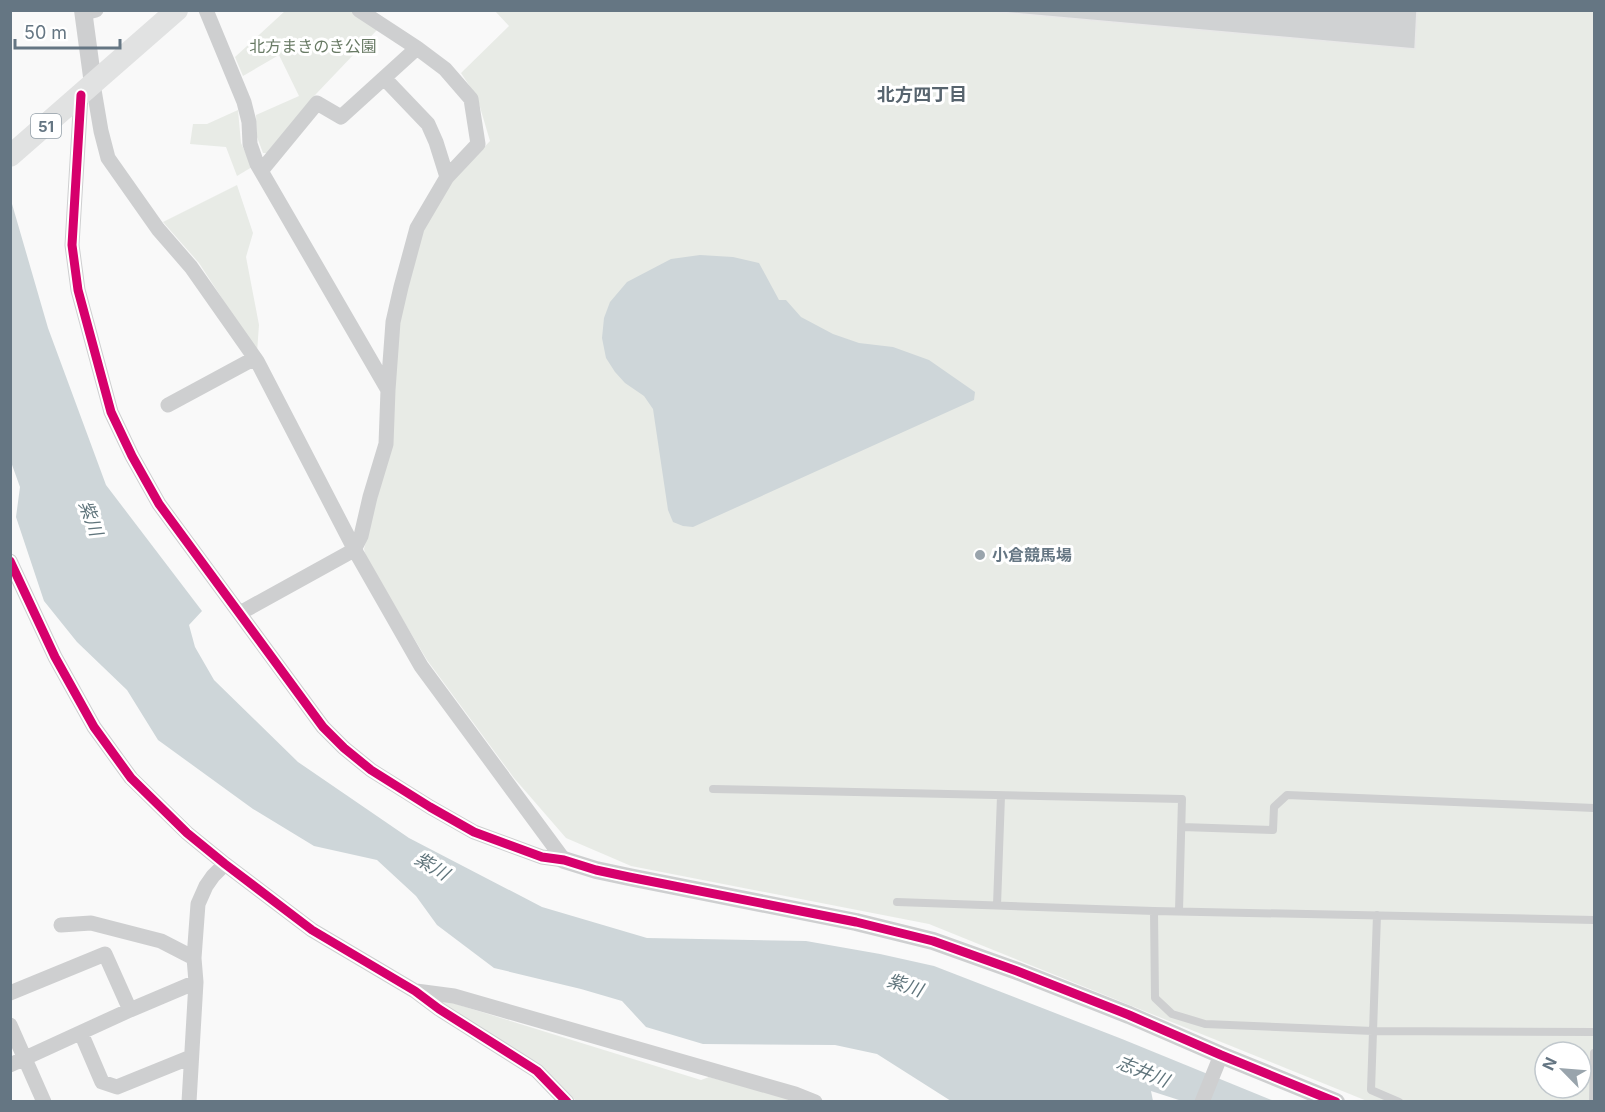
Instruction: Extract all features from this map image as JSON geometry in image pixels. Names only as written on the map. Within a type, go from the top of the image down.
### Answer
[{"type":"main road","name":"51","points":[[10,156],[177,10]]},
{"type":"street","points":[[206,10],[244,102],[249,122],[250,144],[261,171],[388,390]]},
{"type":"street","points":[[240,614],[354,549],[361,536],[386,444],[393,322],[411,248],[417,228],[447,177],[478,144],[471,99],[445,69],[359,10]]},
{"type":"street","points":[[88,11],[87,90],[72,245],[78,290],[111,412],[159,504],[323,727],[344,748],[371,770],[474,832],[542,857],[564,860],[629,877],[856,922],[933,941],[1129,1015],[1336,1101]]},
{"type":"street","points":[[261,171],[317,103],[341,117],[417,48]]},
{"type":"street","points":[[385,79],[428,124],[447,177]]},
{"type":"street","points":[[87,90],[108,159],[158,229],[191,267],[255,358],[354,549],[421,666],[564,860]]},
{"type":"street","points":[[168,405],[255,358]]},
{"type":"street","points":[[10,561],[55,657],[94,727],[131,778],[187,833],[312,930],[415,991],[439,1009],[537,1071],[567,1101]]},
{"type":"street","points":[[189,1101],[198,904],[206,886],[225,864]]},
{"type":"street","points":[[61,925],[91,923],[161,941],[194,958]]},
{"type":"street","points":[[10,993],[105,954],[130,1010]]},
{"type":"street","points":[[10,1065],[196,982]]},
{"type":"street","points":[[415,991],[465,1000],[815,1101]]},
{"type":"street","points":[[10,1025],[44,1101]]},
{"type":"street","points":[[81,1033],[102,1082],[117,1087],[191,1057]]},
{"type":"street","points":[[1202,1101],[1221,1055]]},
{"type":"lane","points":[[713,789],[1182,799],[1179,911]]},
{"type":"lane","points":[[1182,827],[1273,830],[1274,807],[1287,795],[1594,808]]},
{"type":"lane","points":[[997,906],[1001,796]]},
{"type":"lane","points":[[897,902],[1154,911],[1594,920]]},
{"type":"lane","points":[[1154,911],[1155,998],[1172,1014],[1205,1024],[1373,1031],[1594,1032]]},
{"type":"lane","points":[[1377,915],[1371,1090],[1399,1101]]},
{"type":"lane","points":[[1593,1101],[1594,1053]]},
{"type":"green space","name":"北方まきのき公園","points":[[285,11],[351,11],[377,30],[316,94],[268,153],[263,153],[257,137],[256,115],[299,96],[279,55],[243,76],[235,57]]},
{"type":"green space","name":"小倉競馬場","points":[[495,11],[1594,11],[1594,1101],[1367,1101],[929,924],[631,866],[566,838],[514,778],[427,660],[367,560],[364,549],[383,475],[398,334],[405,293],[421,233],[444,190],[490,141],[477,97],[461,73],[509,26]]},
{"type":"green space","points":[[238,110],[241,143],[252,167],[237,176],[226,147],[190,144],[193,124],[207,124]]},
{"type":"green space","points":[[237,185],[253,233],[246,257],[259,325],[257,352],[199,263],[163,222]]},
{"type":"green space","points":[[443,1000],[701,1080],[709,1077],[800,1101],[576,1101],[544,1069],[442,1004]]},
{"type":"water","points":[[10,197],[48,328],[106,485],[202,611],[189,625],[195,647],[214,680],[298,762],[409,838],[542,907],[647,938],[806,941],[934,966],[1274,1101],[1182,1101],[1151,1091],[1153,1101],[951,1101],[877,1054],[835,1045],[703,1044],[646,1027],[622,1001],[494,968],[437,925],[416,896],[377,860],[314,846],[253,809],[158,740],[127,690],[77,642],[44,601],[16,517],[20,487],[11,462]]},
{"type":"water","points":[[700,255],[733,257],[759,263],[779,300],[786,300],[801,317],[833,334],[859,343],[893,347],[929,360],[975,392],[974,400],[693,527],[673,522],[668,510],[653,409],[644,396],[625,383],[606,358],[602,338],[604,318],[610,302],[627,282],[671,259]]},
{"type":"building","points":[[977,10],[1417,10],[1415,49]]},
{"type":"cycle path","points":[[81,95],[72,245],[78,290],[111,412],[159,504],[323,727],[371,770],[474,832],[542,857],[564,860],[629,877],[856,922],[933,941],[1129,1015],[1336,1102]]},
{"type":"cycle path","points":[[10,561],[55,657],[94,727],[131,778],[187,833],[312,930],[415,991],[439,1009],[537,1071],[567,1102]]},
{"type":"place","name":"小倉競馬場","points":[[980,555]]},
{"type":"district","name":"北方四丁目","points":[[922,94]]},
{"type":"water label","name":"紫川","points":[[91,518]]},
{"type":"water label","name":"紫川","points":[[432,866]]},
{"type":"water label","name":"紫川","points":[[905,985]]},
{"type":"water label","name":"志井川","points":[[1143,1071]]}]
